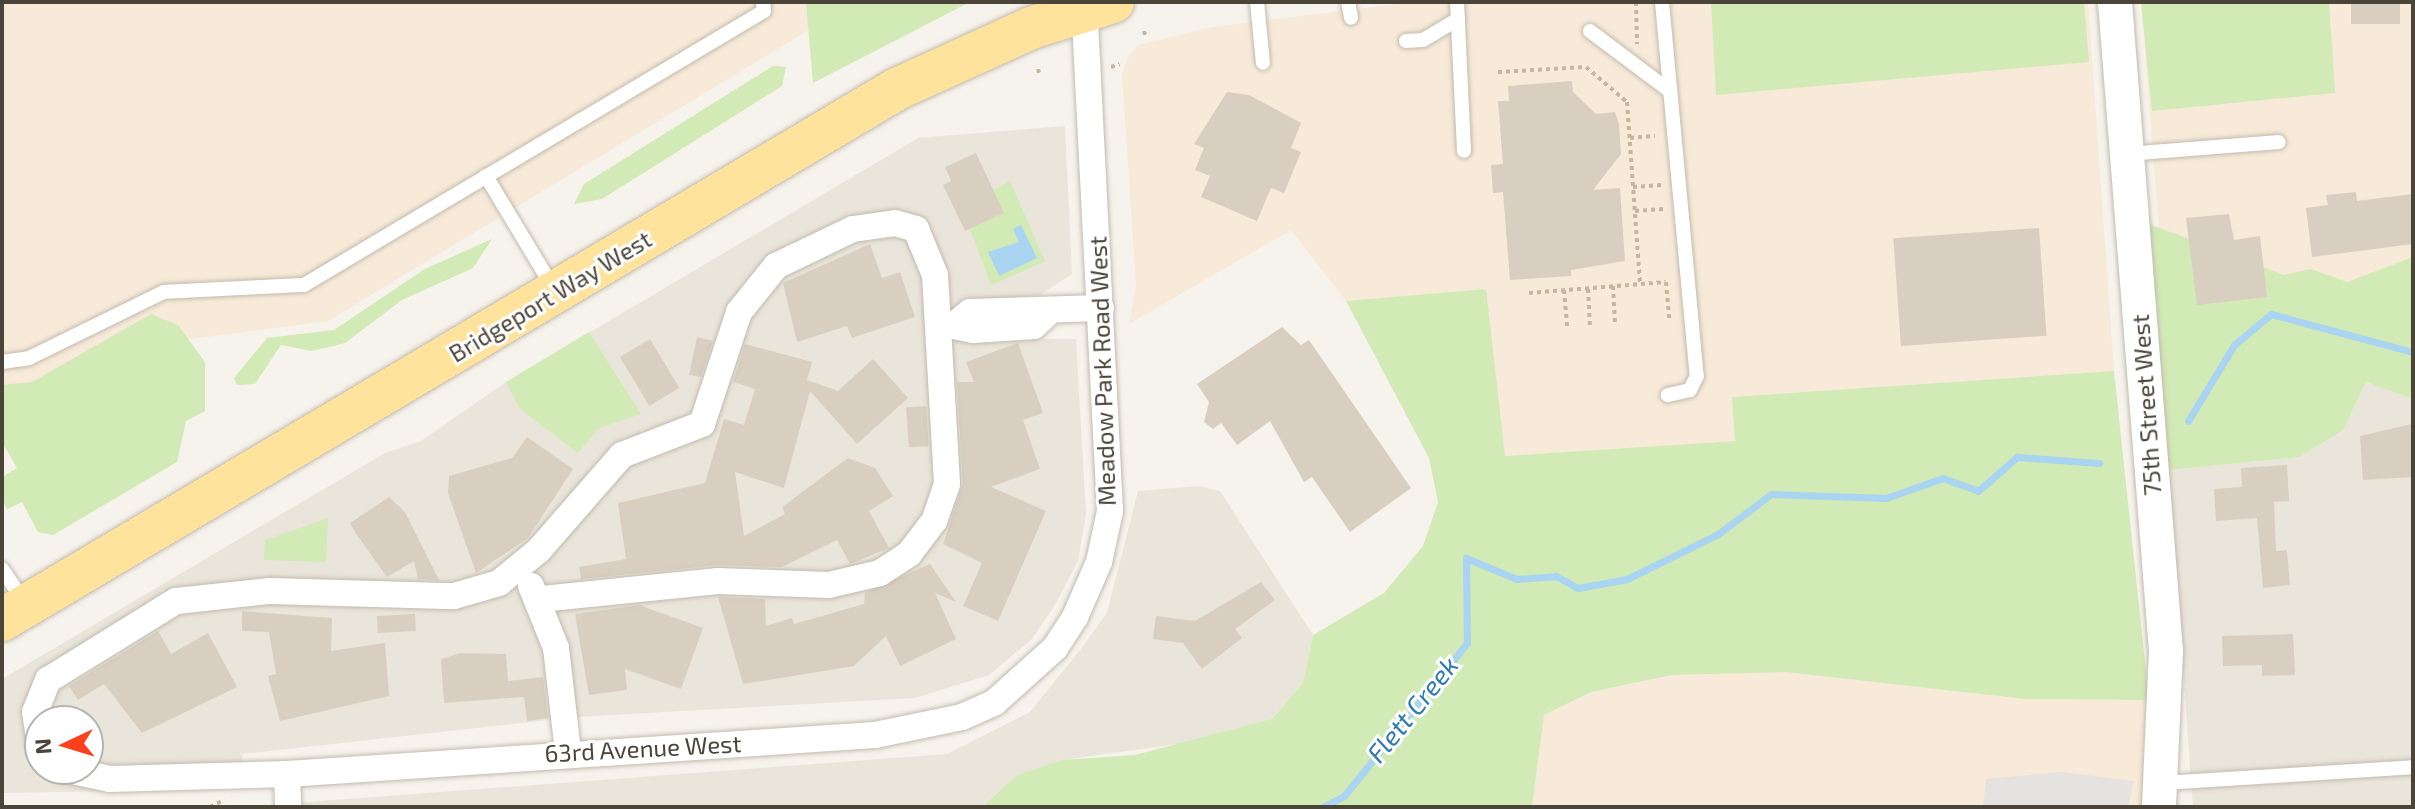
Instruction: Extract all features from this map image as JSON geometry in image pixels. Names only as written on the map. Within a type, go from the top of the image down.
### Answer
[{"type":"main road","name":"Bridgeport Way West","points":[[14,613],[897,89],[1094,5]]},
{"type":"street","name":"75th Street West","points":[[2115,2],[2166,636],[2160,795]]},
{"type":"street","name":"Meadow Park Road West","points":[[995,702],[1055,648],[1099,562],[1111,481],[1101,308],[1094,5]]},
{"type":"street","points":[[39,705],[40,692],[59,669],[186,598],[270,591],[454,596],[517,572],[612,463],[702,424],[734,327],[754,288],[788,257],[845,232],[895,223],[916,229],[927,244],[949,323],[946,491],[919,542],[890,569],[829,585],[718,581],[540,599]]},
{"type":"street","points":[[949,323],[970,312],[1031,307],[1048,313],[1101,308]]},
{"type":"street","points":[[517,572],[540,599],[556,648],[568,752]]},
{"type":"street","name":"63rd Avenue West","points":[[104,778],[287,774],[568,752],[875,735],[949,721],[995,702]]},
{"type":"street","points":[[287,774],[288,807]]},
{"type":"lane","points":[[2,362],[29,358],[164,292],[304,285],[764,11],[763,2]]},
{"type":"lane","points":[[1257,2],[1263,63]]},
{"type":"lane","points":[[1348,2],[1351,18]]},
{"type":"lane","points":[[1457,2],[1464,151]]},
{"type":"lane","points":[[1662,2],[1697,376],[1690,390],[1668,395]]},
{"type":"lane","points":[[1406,41],[1423,40],[1458,19]]},
{"type":"lane","points":[[1590,31],[1670,91]]},
{"type":"lane","points":[[2127,154],[2279,142]]},
{"type":"lane","points":[[486,176],[556,292]]},
{"type":"lane","points":[[2,569],[14,613]]},
{"type":"lane","points":[[2160,795],[2413,767]]},
{"type":"path","points":[[1144,31],[1146,37]]},
{"type":"path","points":[[1498,72],[1586,67],[1627,102],[1640,284]]},
{"type":"path","points":[[1630,138],[1675,135]]},
{"type":"path","points":[[1633,187],[1679,183]]},
{"type":"path","points":[[1635,211],[1682,208]]},
{"type":"path","points":[[1529,293],[1666,282],[1669,320]]},
{"type":"path","points":[[1613,286],[1615,324]]},
{"type":"path","points":[[1588,289],[1590,325]]},
{"type":"path","points":[[1564,290],[1567,327]]},
{"type":"shaded area","points":[[2,2],[806,2],[809,30],[328,321],[113,349],[2,399]]},
{"type":"shaded area","points":[[1414,2],[2088,2],[2114,371],[1732,397],[1736,441],[1504,456],[1485,289],[1346,301],[1291,230],[1129,324],[1136,285],[1122,75],[1128,57],[1138,45],[1212,27]]},
{"type":"shaded area","points":[[2141,2],[2413,2],[2413,275],[2168,344]]},
{"type":"shaded area","points":[[1065,126],[1072,274],[1040,295],[991,300],[993,339],[1076,339],[1086,514],[1078,561],[1055,605],[1032,639],[989,675],[915,698],[576,717],[242,754],[242,769],[175,790],[2,793],[2,679],[385,453],[421,441],[506,382],[918,138]]},
{"type":"shaded area","points":[[2366,382],[2413,399],[2413,807],[2193,807],[2169,470],[2300,457],[2343,430]]},
{"type":"shaded area","points":[[1199,486],[1220,491],[1313,635],[1303,683],[1272,719],[1222,738],[1062,760],[1017,775],[982,807],[242,807],[947,754],[1030,712],[1107,613],[1138,491]]},
{"type":"shaded area","points":[[1786,672],[2023,699],[2149,700],[2142,807],[1532,807],[1544,715],[1591,692],[1672,675]]},
{"type":"shaded area","points":[[2061,772],[2134,781],[2128,807],[1983,807],[1986,779]]},
{"type":"green space","points":[[806,2],[970,2],[813,83]]},
{"type":"green space","points":[[1711,2],[2084,2],[2089,62],[1716,95]]},
{"type":"green space","points":[[2141,2],[2329,2],[2335,93],[2152,111]]},
{"type":"green space","points":[[773,66],[786,67],[782,86],[602,199],[574,204],[584,184]]},
{"type":"green space","points":[[1010,181],[1045,261],[991,285],[970,229],[1003,213],[993,190]]},
{"type":"green space","points":[[2144,222],[2284,275],[2311,269],[2347,282],[2413,257],[2413,399],[2366,382],[2343,430],[2300,457],[2169,470]]},
{"type":"green space","points":[[492,239],[473,268],[402,300],[345,343],[312,351],[281,345],[255,384],[237,385],[234,378],[267,338],[334,330],[425,269]]},
{"type":"green space","points":[[1486,289],[1505,456],[1735,441],[1732,397],[2114,371],[2149,700],[2024,699],[1786,672],[1672,675],[1591,692],[1544,715],[1532,807],[982,807],[1017,775],[1062,760],[1135,755],[1272,719],[1303,683],[1313,635],[1384,593],[1423,546],[1438,502],[1429,458],[1346,301]]},
{"type":"green space","points":[[151,314],[178,325],[205,362],[205,411],[186,421],[177,462],[53,535],[38,532],[22,502],[7,509],[2,499],[2,477],[17,468],[2,442],[2,385],[32,382]]},
{"type":"green space","points":[[589,332],[641,414],[599,428],[578,453],[520,409],[506,382]]},
{"type":"green space","points":[[328,518],[326,562],[264,560],[265,540]]},
{"type":"water","points":[[1021,225],[1037,258],[999,276],[988,252],[1019,242],[1013,229]]},
{"type":"building","points":[[2351,2],[2400,2],[2400,24],[2351,24]]},
{"type":"building","points":[[1572,81],[1573,92],[1596,114],[1615,112],[1619,124],[1621,154],[1593,190],[1620,188],[1625,261],[1571,270],[1571,276],[1510,280],[1503,192],[1493,193],[1491,165],[1503,164],[1498,101],[1509,101],[1508,86]]},
{"type":"building","points":[[1227,92],[1249,95],[1301,123],[1291,148],[1301,152],[1284,193],[1271,188],[1257,221],[1201,197],[1210,176],[1195,170],[1204,148],[1194,144]]},
{"type":"building","points":[[976,153],[1004,213],[965,231],[943,185],[951,181],[945,167]]},
{"type":"building","points":[[2356,192],[2357,201],[2413,194],[2413,244],[2312,257],[2306,208],[2328,205],[2326,195]]},
{"type":"building","points":[[2229,214],[2234,240],[2260,236],[2267,297],[2197,305],[2186,218]]},
{"type":"building","points":[[2039,228],[2047,336],[1901,346],[1893,238]]},
{"type":"building","points":[[870,244],[882,278],[900,272],[915,317],[852,338],[847,326],[797,342],[783,283]]},
{"type":"building","points":[[1282,327],[1301,345],[1309,340],[1411,488],[1350,532],[1312,477],[1304,482],[1270,421],[1237,445],[1221,423],[1213,429],[1204,422],[1209,402],[1197,384]]},
{"type":"building","points":[[697,337],[713,341],[701,377],[689,375]]},
{"type":"building","points":[[650,339],[679,388],[649,406],[620,357]]},
{"type":"building","points":[[1018,343],[1043,413],[1023,420],[1040,469],[991,487],[1046,511],[998,621],[963,606],[982,563],[943,544],[963,484],[957,382],[974,382],[966,362]]},
{"type":"building","points":[[745,344],[812,362],[807,380],[838,391],[873,359],[908,398],[857,444],[810,391],[784,488],[735,472],[744,536],[785,514],[782,507],[848,458],[875,468],[893,496],[869,511],[889,548],[850,564],[837,540],[782,567],[717,565],[581,579],[579,567],[626,559],[618,503],[705,483],[724,419],[744,425],[755,389],[733,382]]},
{"type":"building","points":[[926,406],[929,446],[909,447],[906,407]]},
{"type":"building","points":[[2412,424],[2413,477],[2363,480],[2360,436]]},
{"type":"building","points":[[527,437],[573,469],[528,538],[476,573],[448,493],[449,476],[512,458]]},
{"type":"building","points":[[2287,465],[2289,501],[2274,502],[2276,551],[2287,550],[2290,585],[2263,588],[2257,518],[2216,521],[2214,489],[2242,487],[2241,468]]},
{"type":"building","points":[[389,497],[405,512],[439,580],[418,579],[414,561],[387,577],[357,535],[350,523]]},
{"type":"building","points":[[930,564],[956,602],[935,593],[956,639],[900,666],[886,636],[854,666],[743,684],[718,597],[765,599],[766,626],[792,618],[794,624],[864,604],[865,593]]},
{"type":"building","points":[[1261,582],[1275,600],[1235,629],[1242,638],[1202,669],[1183,643],[1153,639],[1156,616],[1195,621]]},
{"type":"building","points":[[639,605],[703,628],[681,689],[625,669],[627,690],[589,695],[575,614]]},
{"type":"building","points":[[242,611],[332,618],[331,651],[385,643],[389,696],[280,721],[268,676],[276,674],[269,632],[242,631]]},
{"type":"building","points":[[415,614],[416,631],[378,633],[377,616]]},
{"type":"building","points":[[158,631],[171,654],[208,633],[237,687],[142,733],[104,684],[78,700],[69,686]]},
{"type":"building","points":[[2293,634],[2295,675],[2262,676],[2262,665],[2223,666],[2222,636]]},
{"type":"building","points":[[461,653],[506,654],[508,681],[543,677],[548,718],[527,721],[524,697],[444,703],[441,659]]},
{"type":"waterway","name":"Flett Creek","points":[[2188,421],[2234,345],[2271,314],[2413,352]]},
{"type":"waterway","name":"Flett Creek","points":[[1323,807],[1344,796],[1467,643],[1466,558],[1517,579],[1556,576],[1578,588],[1627,579],[1718,534],[1771,494],[1886,498],[1943,478],[1978,491],[2017,457],[2099,463]]}]
